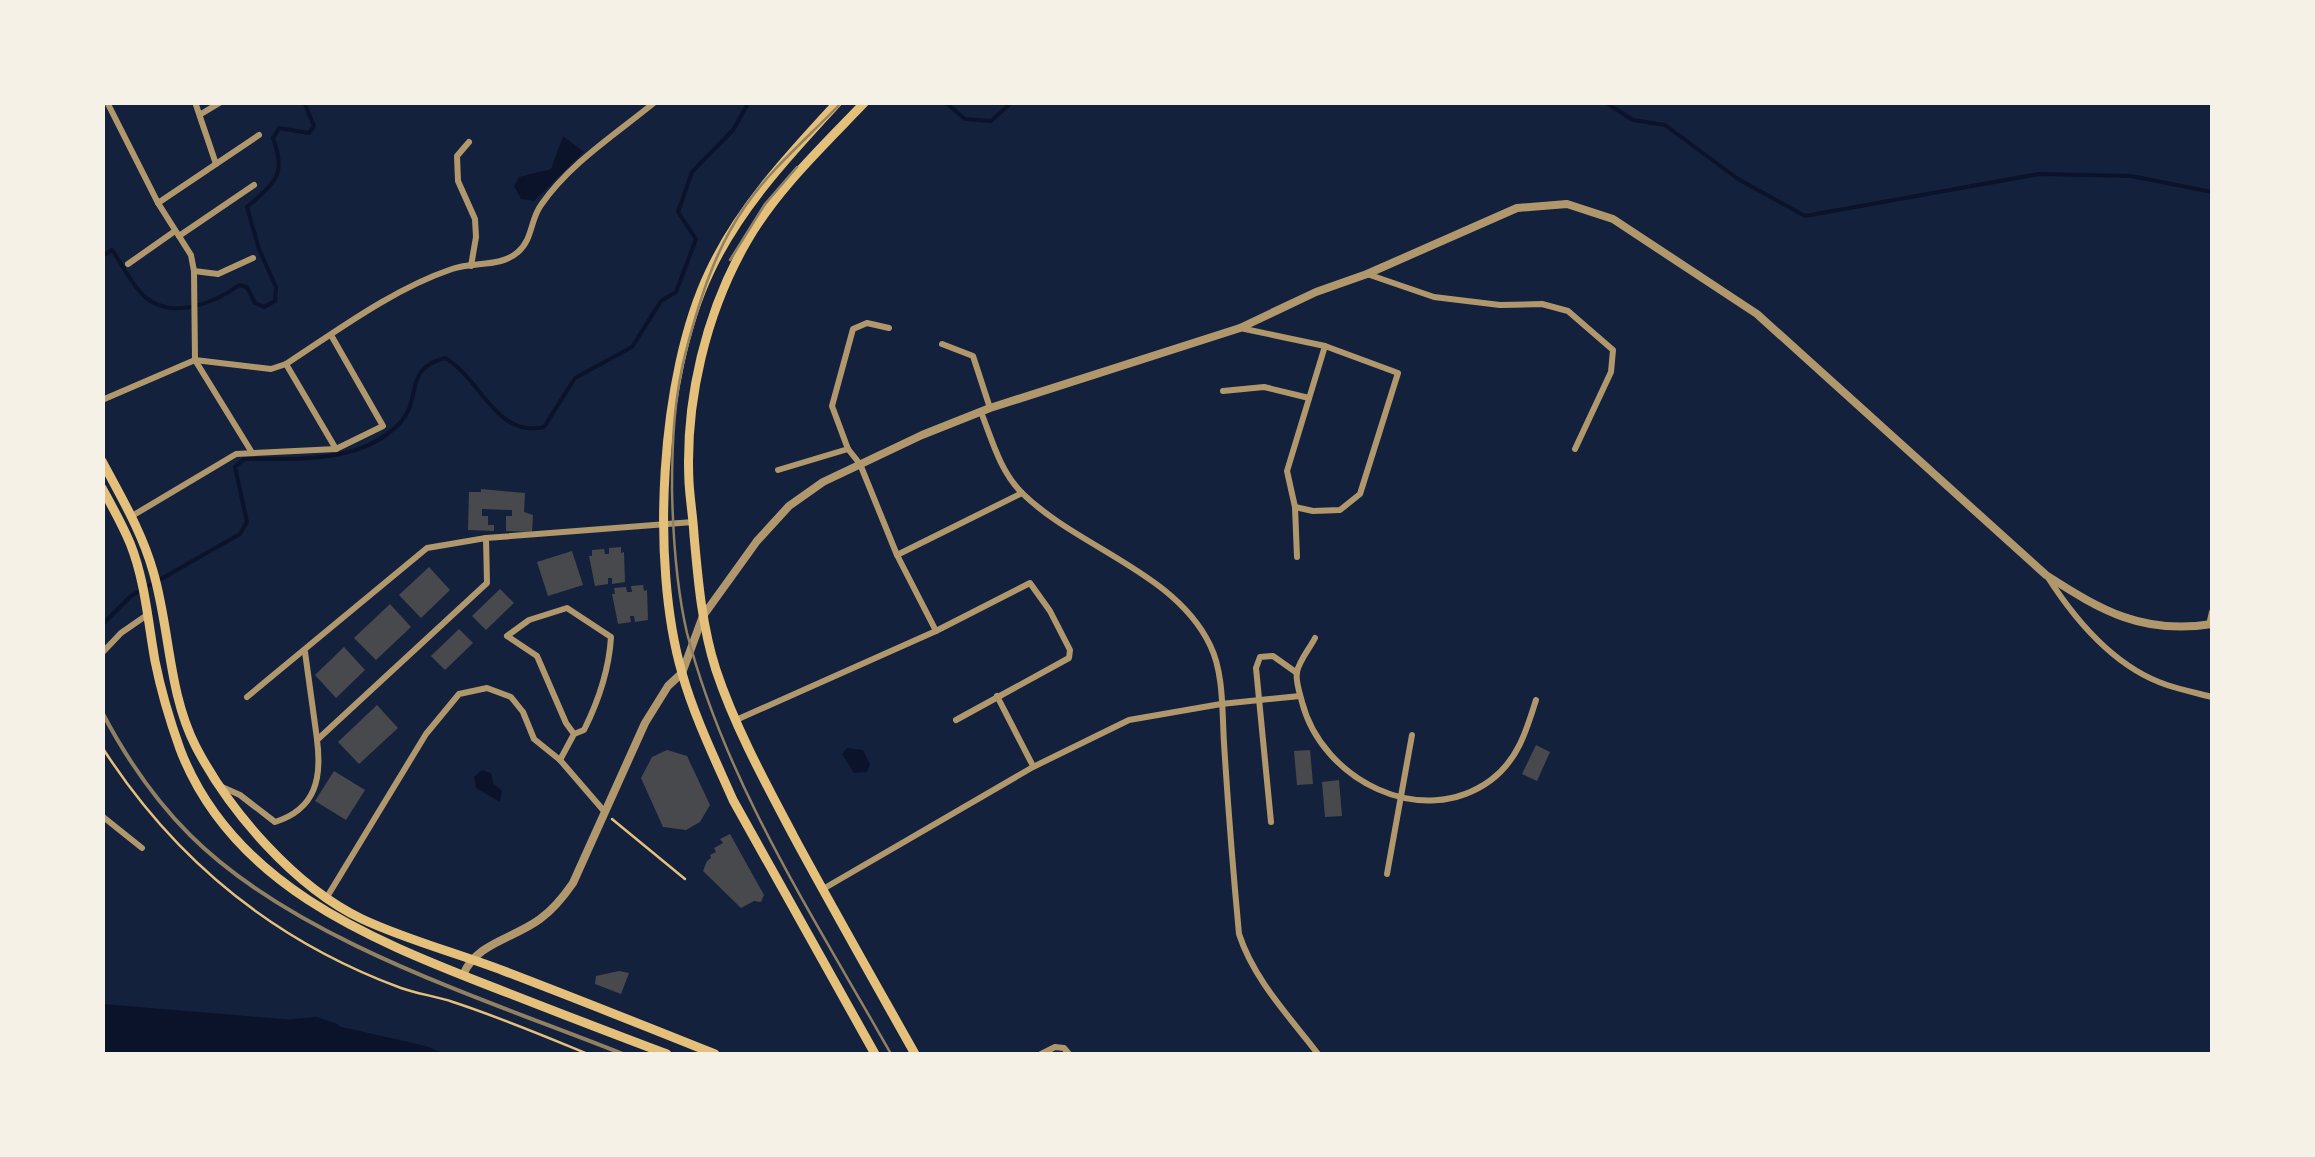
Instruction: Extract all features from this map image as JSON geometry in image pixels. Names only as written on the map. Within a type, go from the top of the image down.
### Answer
[{"type":"main road","points":[[838,102],[760,192],[731,232],[709,273],[684,344],[673,397],[665,526],[668,592],[682,672],[733,800],[875,1054]]},
{"type":"main road","points":[[865,102],[771,206],[748,240],[714,310],[692,416],[689,480],[703,616],[716,668],[736,720],[914,1054]]},
{"type":"main road","points":[[102,461],[132,516],[154,572],[182,714],[196,747],[272,851],[326,897],[361,918],[715,1054]]},
{"type":"main road","points":[[102,488],[130,542],[140,575],[160,680],[182,753],[203,793],[259,863],[318,909],[350,927],[463,976],[667,1054]]},
{"type":"street","points":[[107,102],[158,203],[190,255],[194,271],[195,360],[251,451]]},
{"type":"street","points":[[195,102],[216,164]]},
{"type":"street","points":[[201,114],[221,102]]},
{"type":"street","points":[[102,400],[195,360],[271,369],[286,364],[410,288],[455,268],[494,264],[516,255],[528,242],[538,208],[571,170],[654,102]]},
{"type":"street","points":[[158,203],[259,135]]},
{"type":"street","points":[[469,142],[457,156],[458,181],[475,219],[471,266]]},
{"type":"street","points":[[128,264],[254,185]]},
{"type":"street","points":[[463,976],[470,958],[539,920],[573,883],[645,723],[668,686],[682,672],[703,616],[757,541],[789,506],[823,482],[986,410],[1240,328],[1517,208],[1567,204],[1613,219],[1757,314],[2046,575],[2101,610],[2150,627],[2210,624],[2212,612]]},
{"type":"street","points":[[194,271],[218,274],[253,258]]},
{"type":"street","points":[[1368,274],[1434,297],[1500,305],[1542,304],[1568,311],[1598,336],[1613,350],[1611,372],[1575,449]]},
{"type":"street","points":[[889,328],[867,322],[853,329],[832,406],[897,555],[936,631]]},
{"type":"street","points":[[1240,328],[1324,346],[1398,373],[1360,494],[1340,510],[1295,507]]},
{"type":"street","points":[[132,516],[236,454],[336,449],[384,426],[332,334]]},
{"type":"street","points":[[942,344],[973,356],[1002,463],[1022,493],[1089,544],[1149,578],[1177,602],[1212,647],[1221,704],[1239,934],[1258,975],[1318,1054]]},
{"type":"street","points":[[1296,557],[1295,507],[1287,472],[1324,346]]},
{"type":"street","points":[[286,364],[336,449]]},
{"type":"street","points":[[1223,390],[1264,388],[1309,398]]},
{"type":"street","points":[[778,470],[848,448]]},
{"type":"street","points":[[897,555],[1022,493]]},
{"type":"street","points":[[248,697],[427,548],[486,538],[694,522]]},
{"type":"street","points":[[317,740],[487,583],[486,538]]},
{"type":"street","points":[[2046,575],[2067,608],[2122,662],[2164,684],[2210,694]]},
{"type":"street","points":[[736,720],[936,631],[1030,582],[1053,609],[1070,658],[956,720]]},
{"type":"street","points":[[560,760],[574,734],[584,730],[596,707],[610,663],[611,636],[567,608],[529,620],[507,636],[536,656],[574,734]]},
{"type":"street","points":[[102,654],[147,615]]},
{"type":"street","points":[[1315,638],[1296,673],[1306,720],[1341,768],[1400,800],[1434,801],[1491,780],[1512,758],[1525,735],[1536,700]]},
{"type":"street","points":[[221,786],[240,795],[275,822],[302,809],[312,794],[321,768],[305,651]]},
{"type":"street","points":[[1271,822],[1256,668],[1260,656],[1274,656],[1296,673]]},
{"type":"street","points":[[326,897],[426,734],[459,694],[487,688],[511,697],[534,740],[560,760],[604,811]]},
{"type":"street","points":[[997,696],[1033,766]]},
{"type":"street","points":[[823,889],[1033,766],[1129,720],[1221,704],[1300,696]]},
{"type":"street","points":[[1388,874],[1412,734]]},
{"type":"street","points":[[102,816],[142,848]]},
{"type":"street","points":[[1041,1054],[1054,1047],[1064,1048],[1069,1054]]},
{"type":"path","points":[[102,747],[154,817],[214,879],[260,918],[312,948],[404,990],[451,1001],[588,1054]]},
{"type":"path","points":[[604,811],[686,878]]},
{"type":"water","points":[[563,136],[584,152],[534,201],[521,199],[514,186],[519,177],[551,169]]},
{"type":"water","points":[[847,748],[863,750],[870,764],[867,772],[854,773],[842,754]]},
{"type":"water","points":[[482,770],[491,773],[493,783],[502,791],[500,802],[476,788],[474,777]]},
{"type":"water","points":[[103,1004],[320,1022],[426,1046],[445,1054],[103,1054]]},
{"type":"building","points":[[481,489],[525,493],[524,512],[533,515],[532,532],[506,531],[506,516],[512,516],[512,510],[482,509],[482,516],[488,516],[488,525],[494,525],[494,531],[468,530],[469,492]]},
{"type":"building","points":[[621,547],[625,582],[612,584],[612,578],[608,578],[608,584],[595,586],[589,556],[592,550],[604,549],[609,554],[609,548]]},
{"type":"building","points":[[572,551],[583,585],[548,596],[537,562]]},
{"type":"building","points":[[429,567],[450,590],[421,618],[399,595]]},
{"type":"building","points":[[643,585],[647,590],[648,620],[635,622],[634,616],[630,616],[631,622],[618,624],[614,588],[626,587],[627,592],[632,592],[631,586]]},
{"type":"building","points":[[500,589],[514,603],[486,630],[472,616]]},
{"type":"building","points":[[390,604],[411,627],[376,660],[354,638]]},
{"type":"building","points":[[459,629],[473,643],[445,670],[431,656]]},
{"type":"building","points":[[344,647],[365,670],[336,698],[315,675]]},
{"type":"building","points":[[377,705],[398,728],[359,764],[338,742]]},
{"type":"building","points":[[1536,745],[1550,752],[1537,781],[1522,774]]},
{"type":"building","points":[[667,750],[687,756],[710,805],[700,822],[686,830],[663,827],[641,778],[652,757]]},
{"type":"building","points":[[1310,750],[1313,784],[1297,785],[1294,751]]},
{"type":"building","points":[[334,771],[365,790],[346,820],[315,801]]},
{"type":"building","points":[[1339,780],[1342,816],[1325,817],[1322,782]]},
{"type":"building","points":[[730,834],[764,895],[761,902],[741,908],[703,871],[710,855],[716,852],[714,848],[723,843],[720,839]]},
{"type":"building","points":[[629,973],[621,994],[595,984],[596,976]]},
{"type":"waterway","points":[[102,256],[112,250],[139,291],[167,307],[193,307],[239,285],[247,287],[255,303],[264,307],[275,301],[276,287],[259,249],[247,207],[276,177],[279,161],[273,138],[279,128],[309,133],[314,126],[304,102]]},
{"type":"waterway","points":[[102,625],[131,596],[240,534],[247,522],[235,467],[244,459],[347,453],[384,437],[407,414],[418,377],[432,363],[445,358],[457,367],[489,404],[513,424],[544,427],[575,378],[632,347],[661,301],[676,292],[696,239],[678,212],[692,172],[733,130],[749,102]]},
{"type":"waterway","points":[[945,102],[965,119],[991,121],[1012,102]]},
{"type":"waterway","points":[[1605,102],[1633,120],[1665,125],[1738,179],[1805,216],[2039,174],[2131,176],[2212,192]]},
{"type":"waterway","points":[[292,1021],[316,1019],[337,1026]]},
{"type":"tram line","points":[[842,102],[754,194],[734,224],[710,275],[687,347],[677,400],[673,526],[687,633],[725,744],[775,850],[891,1054]]},
{"type":"tram line","points":[[730,260],[765,204],[797,167]]},
{"type":"railway","points":[[102,712],[142,777],[190,835],[233,873],[283,906],[394,964],[623,1054]]}]
